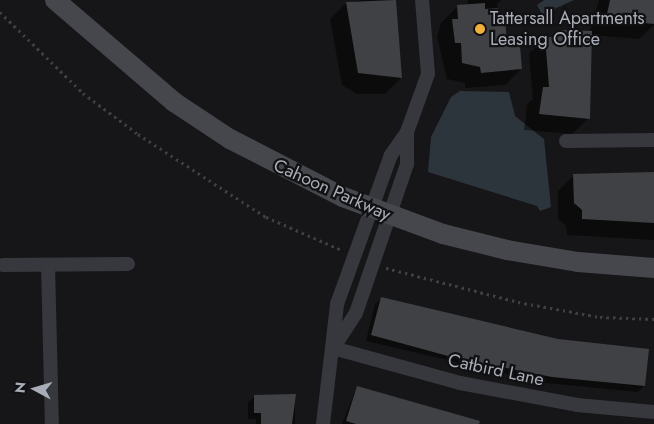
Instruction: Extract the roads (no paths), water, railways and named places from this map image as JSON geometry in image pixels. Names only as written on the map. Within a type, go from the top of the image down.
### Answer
[{"type":"street","points":[[324,424],[337,304],[391,155],[407,132],[428,74],[422,0]]},
{"type":"street","name":"Cahoon Parkway","points":[[56,1],[116,56],[230,139],[370,209],[389,216],[531,255],[654,268]]},
{"type":"street","points":[[333,348],[356,313],[407,164],[407,132]]},
{"type":"street","points":[[566,141],[654,140]]},
{"type":"street","points":[[3,265],[128,264]]},
{"type":"street","points":[[48,265],[52,424]]},
{"type":"street","name":"Catbird Lane","points":[[333,348],[498,391],[654,412]]},
{"type":"place","name":"Tattersall Apartments Leasing Office","points":[[480,29]]}]
